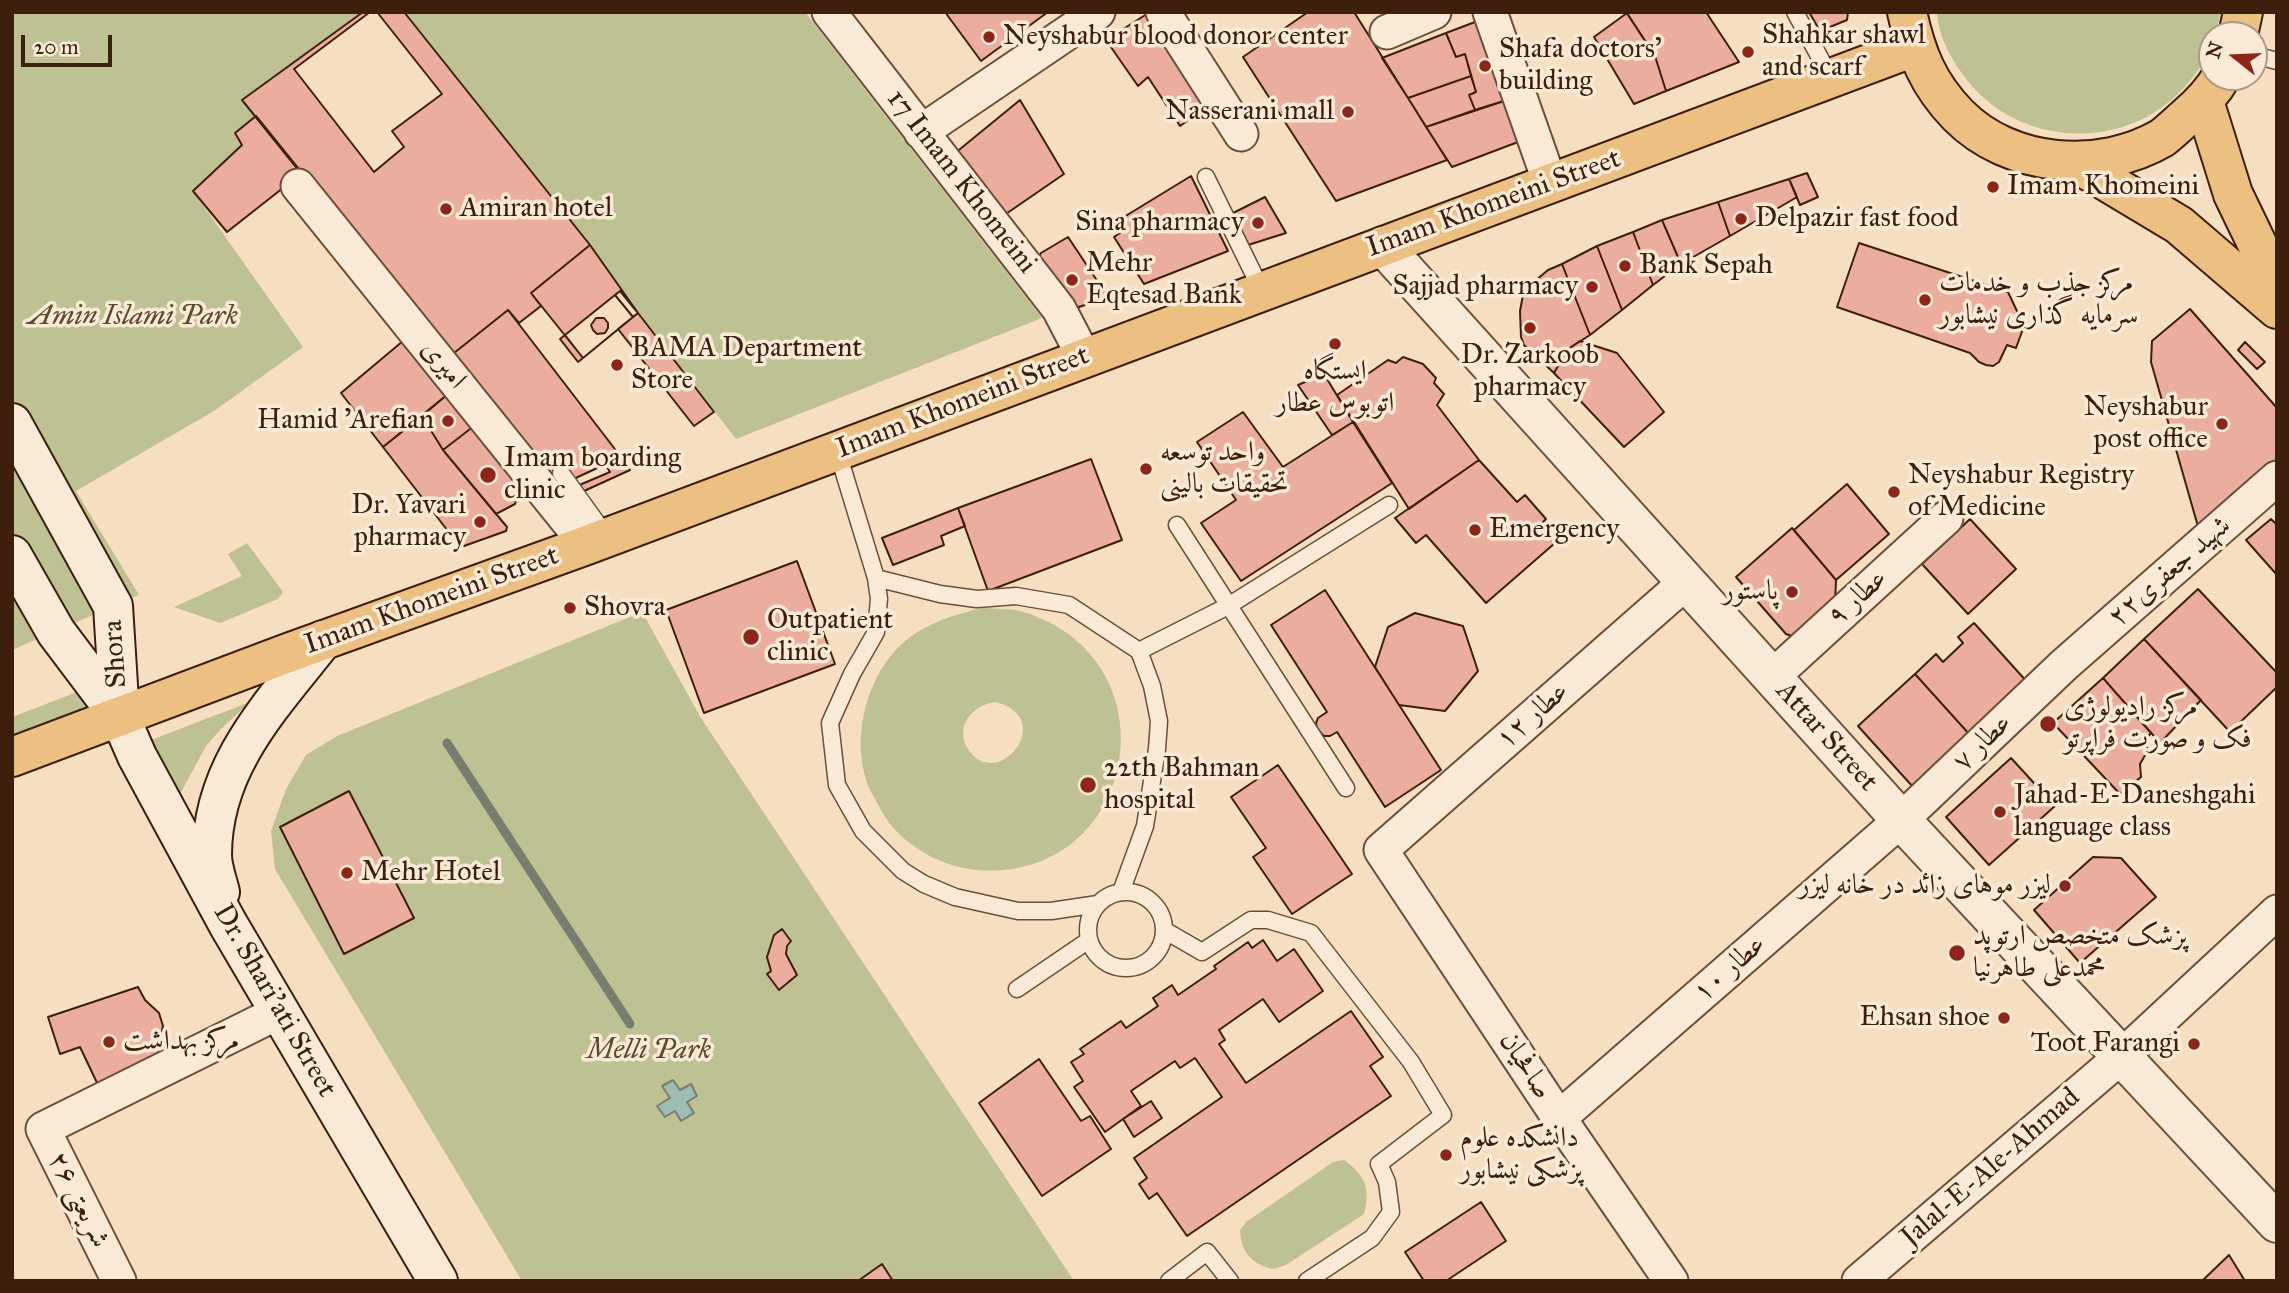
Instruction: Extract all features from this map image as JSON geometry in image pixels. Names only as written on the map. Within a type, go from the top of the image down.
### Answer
[{"type":"main road","name":"Imam Khomeini Street","points":[[12,757],[1831,79],[1910,30]]},
{"type":"main road","points":[[1910,30],[1933,85],[1960,117],[1994,141],[2033,157],[2074,162],[2120,156],[2162,137],[2210,91]]},
{"type":"main road","points":[[2212,91],[2233,194],[2277,285]]},
{"type":"main road","points":[[2074,162],[2179,225],[2277,309]]},
{"type":"main road","name":"Attar Street","points":[[1382,246],[1901,821],[2277,1223]]},
{"type":"main road","name":"Shora","points":[[12,423],[113,607],[120,717]]},
{"type":"main road","name":"Shora","points":[[12,555],[56,632],[120,717]]},
{"type":"main road","points":[[228,925],[212,857],[218,800],[240,750],[323,640]]},
{"type":"main road","name":"Dr. Shari'ati Street","points":[[120,717],[137,756],[228,925],[438,1281]]},
{"type":"street","name":"17 Imam Khomeini","points":[[829,12],[1059,309],[1084,357]]},
{"type":"street","points":[[921,132],[1098,12]]},
{"type":"street","points":[[1163,12],[1241,134]]},
{"type":"street","points":[[1387,32],[1434,12]]},
{"type":"street","points":[[1490,12],[1550,183]]},
{"type":"street","name":"امیری","points":[[298,187],[334,242],[597,541]]},
{"type":"street","name":"شهید جعفری۲۲","points":[[2064,665],[2277,478]]},
{"type":"street","name":"عطار ۹","points":[[1772,677],[1945,518]]},
{"type":"street","name":"عطار ۱۲","points":[[1381,849],[1685,583]]},
{"type":"street","name":"عطار ۷","points":[[1901,821],[2064,665]]},
{"type":"street","name":"عطار ۱۰","points":[[1559,1118],[1901,821]]},
{"type":"street","name":"صافحیان","points":[[1381,849],[1559,1118],[1671,1281]]},
{"type":"street","name":"Jalal-E-Ale-Ahmad","points":[[1859,1281],[2122,1056],[2277,912]]},
{"type":"street","name":"شریعتی ۲۶","points":[[119,1281],[43,1129],[279,1012]]},
{"type":"lane","points":[[1796,12],[1831,79]]},
{"type":"lane","points":[[1206,177],[1262,290]]},
{"type":"lane","points":[[837,450],[876,578],[879,599],[876,632],[852,674],[830,723],[837,785],[863,831],[902,871],[955,897],[1018,911],[1051,911],[1098,904]]},
{"type":"lane","points":[[561,473],[597,541]]},
{"type":"lane","points":[[1139,651],[1228,606],[1389,505]]},
{"type":"lane","points":[[1177,525],[1346,788]]},
{"type":"lane","points":[[876,578],[940,594],[977,599],[1016,596],[1069,605],[1139,651],[1152,686],[1158,721],[1157,749],[1145,826],[1121,892]]},
{"type":"lane","points":[[1121,892],[1134,892],[1146,897],[1156,906],[1162,917],[1164,930],[1162,942],[1148,962],[1124,969],[1101,960],[1088,940],[1087,927],[1098,904],[1121,892]]},
{"type":"lane","points":[[1164,930],[1202,952],[1251,920],[1268,920],[1311,933],[1411,1062],[1443,1115],[1378,1164],[1387,1182],[1391,1212],[1372,1238],[1307,1281]]},
{"type":"lane","points":[[1017,989],[1088,940]]},
{"type":"lane","points":[[1169,1281],[1207,1252],[1230,1281]]},
{"type":"green space","name":"Amin Islami Park","points":[[12,12],[363,12],[243,99],[256,116],[235,133],[242,145],[193,191],[303,347],[214,411],[76,491],[139,595],[12,650]]},
{"type":"green space","points":[[404,12],[805,12],[1042,318],[736,439],[638,313],[590,245]]},
{"type":"green space","points":[[1937,12],[2221,12],[2219,21],[2198,21],[2198,70],[2165,105],[2138,121],[2108,131],[2077,133],[2046,130],[2017,120],[1990,103],[1967,80],[1951,56]]},
{"type":"green space","points":[[247,543],[283,592],[278,599],[220,623],[174,607],[242,576],[228,554]]},
{"type":"green space","points":[[982,608],[1024,612],[1073,638],[1105,675],[1119,719],[1119,764],[1103,807],[1074,842],[1031,865],[977,870],[929,856],[908,842],[890,824],[866,778],[861,757],[861,734],[871,690],[894,652],[926,627]],"holes":[[[995,702],[1013,710],[1022,722],[1022,735],[1017,748],[1007,758],[994,763],[980,761],[964,741],[964,725],[968,718],[979,708]]]},
{"type":"green space","name":"Melli Park","points":[[642,612],[701,718],[1074,1281],[522,1281],[275,869],[271,831],[286,789],[306,755],[337,736]]},
{"type":"green space","points":[[80,691],[86,707],[12,736],[12,717]]},
{"type":"green space","points":[[250,702],[206,746],[180,794],[151,740]]},
{"type":"green space","points":[[1344,1160],[1357,1171],[1364,1183],[1367,1197],[1364,1214],[1286,1265],[1274,1269],[1254,1261],[1245,1251],[1241,1238],[1240,1230],[1246,1222],[1333,1162]]},
{"type":"water","points":[[673,1080],[680,1090],[691,1084],[697,1096],[687,1102],[694,1113],[681,1121],[675,1111],[665,1117],[657,1106],[670,1098],[662,1086]]},
{"type":"building","name":"Amiran hotel","points":[[363,12],[370,12],[294,69],[374,172],[404,147],[392,131],[442,94],[377,12],[404,12],[590,245],[531,293],[541,306],[519,323],[508,310],[449,357],[242,100]]},
{"type":"building","name":"Neyshabur blood donor center","points":[[945,12],[1048,12],[981,61]]},
{"type":"building","points":[[1150,12],[1212,103],[1180,126],[1148,77],[1138,86],[1106,40]]},
{"type":"building","name":"Nasserani mall","points":[[1308,12],[1354,12],[1447,160],[1336,201],[1243,57]]},
{"type":"building","points":[[1626,12],[1706,12],[1739,62],[1666,91],[1655,56]]},
{"type":"building","points":[[1809,12],[1848,12],[1847,20],[1820,31]]},
{"type":"building","points":[[1627,13],[1655,56],[1666,91],[1634,104],[1594,37]]},
{"type":"building","name":"Shafa doctors' building","points":[[1483,19],[1513,98],[1475,110],[1469,95],[1476,92],[1465,54],[1456,57],[1446,33]]},
{"type":"building","points":[[1446,33],[1456,57],[1465,54],[1471,76],[1408,98],[1382,58]]},
{"type":"building","points":[[1471,76],[1476,92],[1469,95],[1475,110],[1426,127],[1408,98]]},
{"type":"building","points":[[1513,98],[1523,127],[1518,142],[1452,167],[1426,127]]},
{"type":"building","points":[[1020,100],[1064,174],[1000,218],[954,154]]},
{"type":"building","points":[[256,116],[302,173],[227,232],[193,191],[242,145],[235,133]]},
{"type":"building","points":[[1807,173],[1818,197],[1800,205],[1789,179]]},
{"type":"building","points":[[1191,176],[1228,251],[1144,284],[1114,237],[1126,229],[1119,220]]},
{"type":"building","name":"Delpazir fast food","points":[[1789,179],[1797,197],[1730,236],[1718,202]]},
{"type":"building","name":"Sina pharmacy","points":[[1265,197],[1286,233],[1248,245],[1231,214]]},
{"type":"building","points":[[1718,202],[1730,236],[1681,264],[1662,220]]},
{"type":"building","points":[[1662,220],[1681,264],[1653,285],[1633,232]]},
{"type":"building","name":"Bank Sepah","points":[[1633,232],[1653,285],[1622,310],[1597,246]]},
{"type":"building","name":"Mehr Eqtesad Bank","points":[[1068,237],[1108,297],[1079,307],[1060,302],[1036,263],[1041,253]]},
{"type":"building","name":"مرکز جذب و خدمات سرمایه گذاری نیشابور","points":[[1859,243],[2008,292],[2024,326],[2016,348],[2007,345],[1999,362],[1993,366],[1986,365],[1970,353],[1837,307]]},
{"type":"building","points":[[590,245],[638,313],[583,358],[531,293]]},
{"type":"building","name":"Sajjad pharmacy","points":[[1597,246],[1622,310],[1590,335],[1562,264]]},
{"type":"building","points":[[1562,264],[1590,335],[1568,349],[1554,373],[1524,345],[1520,311],[1523,295],[1535,281],[1548,270]]},
{"type":"building","points":[[620,291],[638,313],[633,317],[615,295]]},
{"type":"building","points":[[615,295],[633,317],[583,358],[565,335]],"holes":[[[596,318],[604,318],[608,328],[605,333],[597,334],[591,325]]]},
{"type":"building","name":"Neyshabur post office","points":[[2190,309],[2277,408],[2277,459],[2199,530],[2151,362],[2152,341]]},
{"type":"building","points":[[508,310],[621,457],[552,489],[449,357]]},
{"type":"building","points":[[638,313],[714,412],[694,426],[618,329]]},
{"type":"building","points":[[565,335],[583,358],[578,362],[560,339]]},
{"type":"building","points":[[403,341],[448,394],[383,447],[341,393]]},
{"type":"building","points":[[1580,341],[1617,353],[1664,412],[1624,447],[1554,373],[1568,349]]},
{"type":"building","points":[[2245,342],[2265,362],[2257,369],[2238,350]]},
{"type":"building","name":"Emergency","points":[[1403,357],[1423,364],[1436,378],[1434,383],[1444,394],[1437,405],[1479,460],[1409,509],[1337,395],[1388,360],[1396,363]]},
{"type":"building","points":[[1324,374],[1353,422],[1332,435],[1298,385]]},
{"type":"building","name":"Hamid 'Arefian","points":[[448,394],[474,426],[443,450],[422,416]]},
{"type":"building","points":[[1243,412],[1283,467],[1353,422],[1392,483],[1241,581],[1201,523],[1236,500],[1197,442]]},
{"type":"building","points":[[422,416],[443,450],[507,527],[506,531],[464,546],[458,544],[383,447]]},
{"type":"building","name":"Imam boarding clinic","points":[[474,426],[521,486],[515,504],[496,514],[443,450]]},
{"type":"building","points":[[621,457],[630,470],[560,502],[563,492],[610,472],[605,464]]},
{"type":"building","points":[[1091,459],[1122,540],[988,591],[958,508]]},
{"type":"building","name":"Emergency","points":[[1479,460],[1517,502],[1525,495],[1546,519],[1539,526],[1555,543],[1486,603],[1426,535],[1416,543],[1395,518]]},
{"type":"building","points":[[1847,484],[1889,534],[1836,580],[1794,530]]},
{"type":"building","points":[[958,508],[965,526],[941,536],[944,545],[893,565],[882,538]]},
{"type":"building","points":[[1970,519],[2016,569],[1968,614],[1922,564]]},
{"type":"building","points":[[2271,519],[2277,525],[2277,575],[2246,540]]},
{"type":"building","name":"پاستور","points":[[1792,528],[1836,580],[1835,605],[1795,637],[1786,634],[1736,577]]},
{"type":"building","name":"Outpatient clinic","points":[[797,561],[835,664],[704,713],[666,610]]},
{"type":"building","points":[[2198,589],[2277,673],[2277,687],[2230,732],[2144,639]]},
{"type":"building","points":[[1325,590],[1441,770],[1385,807],[1337,732],[1324,736],[1317,729],[1318,718],[1327,712],[1271,625]]},
{"type":"building","points":[[1415,613],[1463,626],[1478,671],[1445,711],[1399,705],[1375,667],[1388,627]]},
{"type":"building","points":[[1974,623],[2028,683],[1970,735],[1915,674],[1936,654],[1943,662],[1963,643],[1958,637]]},
{"type":"building","points":[[2144,639],[2201,700],[2160,743],[2103,678]]},
{"type":"building","points":[[1915,674],[1970,735],[1913,787],[1858,726]]},
{"type":"building","points":[[2103,678],[2151,733],[2144,741],[2148,750],[2140,764],[2141,777],[2120,794],[2053,723]]},
{"type":"building","name":"Jahad-E-Daneshgahi language class","points":[[2011,758],[2055,806],[1989,865],[1946,817]]},
{"type":"building","points":[[1278,765],[1352,874],[1292,914],[1253,857],[1266,848],[1231,797]]},
{"type":"building","name":"Mehr Hotel","points":[[349,791],[414,918],[344,954],[280,827]]},
{"type":"building","points":[[2093,857],[2121,858],[2156,897],[2080,963],[2034,910]]},
{"type":"building","points":[[782,929],[791,941],[786,954],[797,975],[779,990],[767,974],[771,971],[767,957],[774,935]]},
{"type":"building","points":[[1263,940],[1277,961],[1294,949],[1323,991],[1279,1022],[1263,999],[1219,1030],[1225,1040],[1219,1044],[1246,1083],[1351,1011],[1383,1057],[1370,1066],[1391,1096],[1187,1236],[1157,1193],[1149,1199],[1139,1184],[1147,1178],[1134,1158],[1222,1097],[1195,1058],[1180,1068],[1175,1061],[1131,1091],[1141,1106],[1105,1132],[1074,1087],[1083,1081],[1071,1062],[1084,1054],[1080,1049],[1121,1021],[1126,1028],[1158,1006],[1153,998],[1172,985],[1178,995],[1216,969],[1214,966],[1248,942],[1252,948]]},
{"type":"building","name":"مرکز بهداشت","points":[[138,987],[145,1000],[159,1013],[163,1026],[161,1037],[168,1055],[99,1087],[80,1047],[60,1054],[48,1017]]},
{"type":"building","points":[[1039,1059],[1081,1121],[1090,1116],[1111,1149],[1042,1196],[979,1103]]},
{"type":"building","points":[[1151,1101],[1162,1118],[1134,1137],[1123,1119]]},
{"type":"building","points":[[1481,1202],[1506,1241],[1446,1281],[1424,1281],[1405,1252]]},
{"type":"building","points":[[2229,1255],[2245,1281],[2202,1281]]},
{"type":"building","points":[[882,1264],[893,1281],[858,1281]]},
{"type":"waterway","points":[[447,743],[630,1024]]},
{"type":"place","name":"Neyshabur blood donor center","points":[[989,37]]},
{"type":"place","name":"Shahkar shawl and scarf","points":[[1748,52]]},
{"type":"place","name":"Shafa doctors' building","points":[[1485,66]]},
{"type":"place","name":"Nasserani mall","points":[[1348,112]]},
{"type":"place","name":"Imam Khomeini","points":[[1993,187]]},
{"type":"place","name":"Amiran hotel","points":[[446,209]]},
{"type":"place","name":"Delpazir fast food","points":[[1741,219]]},
{"type":"place","name":"Sina pharmacy","points":[[1258,223]]},
{"type":"place","name":"Bank Sepah","points":[[1625,266]]},
{"type":"place","name":"Mehr Eqtesad Bank","points":[[1072,280]]},
{"type":"place","name":"Sajjad pharmacy","points":[[1592,287]]},
{"type":"place","name":"مرکز جذب و خدمات سرمایه گذاری نیشابور","points":[[1925,300]]},
{"type":"place","name":"Dr. Zarkoob pharmacy","points":[[1530,328]]},
{"type":"place","name":"ایستگاه اتوبوس عطار","points":[[1335,344]]},
{"type":"place","name":"BAMA Department Store","points":[[617,365]]},
{"type":"place","name":"Hamid 'Arefian","points":[[448,421]]},
{"type":"place","name":"Neyshabur post office","points":[[2222,424]]},
{"type":"place","name":"واحد توسعه تحقیقات بالینی","points":[[1146,469]]},
{"type":"place","name":"Imam boarding clinic","points":[[488,475]]},
{"type":"place","name":"Neyshabur Registry of Medicine","points":[[1894,492]]},
{"type":"place","name":"Dr. Yavari pharmacy","points":[[480,522]]},
{"type":"place","name":"Emergency","points":[[1475,530]]},
{"type":"place","name":"پاستور","points":[[1792,592]]},
{"type":"place","name":"Shovra","points":[[570,608]]},
{"type":"place","name":"Outpatient clinic","points":[[751,637]]},
{"type":"place","name":"مرکز رادیولوژی فک و صورت فراپرتو","points":[[2048,724]]},
{"type":"place","name":"22th Bahman hospital","points":[[1088,785]]},
{"type":"place","name":"Jahad-E-Daneshgahi language class","points":[[2000,812]]},
{"type":"place","name":"Mehr Hotel","points":[[347,873]]},
{"type":"place","name":"لیزر موهای زائد در خانه لیزر","points":[[2065,886]]},
{"type":"place","name":"پزشک متخصص ارتوپد محمدعلی طاهرنیا","points":[[1957,953]]},
{"type":"place","name":"Ehsan shoe","points":[[2004,1018]]},
{"type":"place","name":"مرکز بهداشت","points":[[109,1042]]},
{"type":"place","name":"Toot Farangi","points":[[2194,1044]]},
{"type":"place","name":"دانشکده علوم پزشکی نیشابور","points":[[1446,1155]]}]
